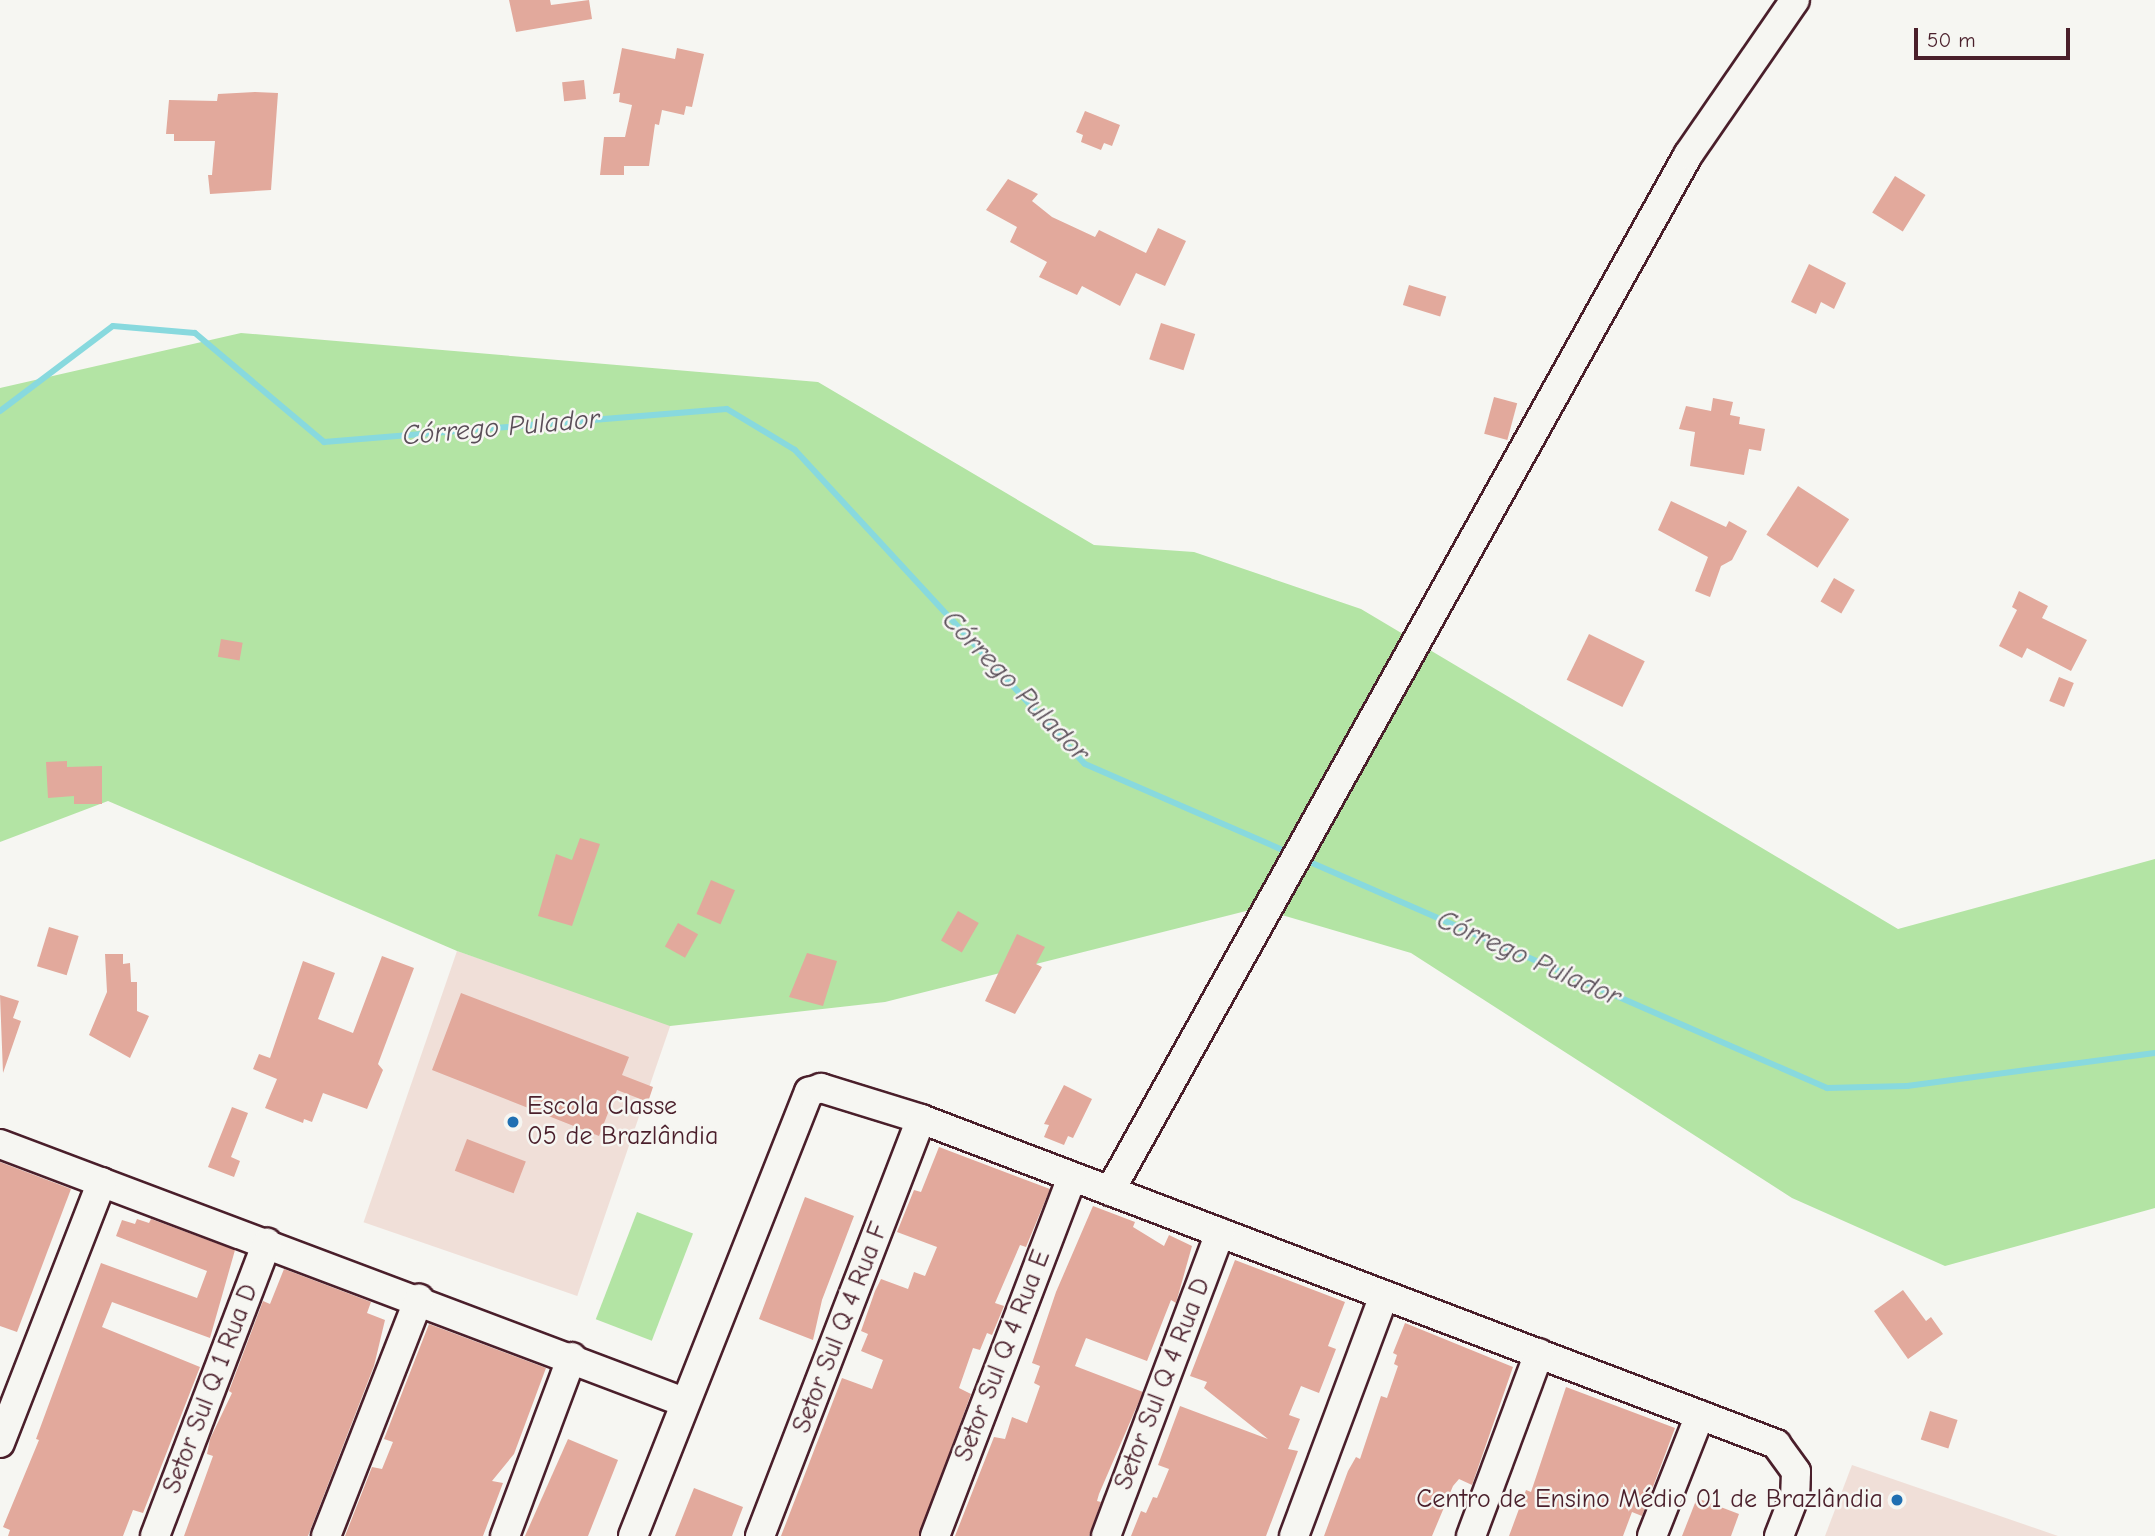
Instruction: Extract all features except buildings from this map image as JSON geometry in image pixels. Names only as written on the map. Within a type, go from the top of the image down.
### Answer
[{"type":"street","points":[[1110,1191],[1688,155],[1795,0]]},
{"type":"street","points":[[633,1536],[809,1092],[821,1088],[921,1119],[1776,1444],[1796,1472],[1795,1495],[1779,1536]]},
{"type":"street","name":"Setor Sul Q 4 Rua F","points":[[760,1536],[921,1119]]},
{"type":"street","points":[[0,1144],[419,1299],[684,1402]]},
{"type":"street","name":"Setor Sul Q 4 Rua E","points":[[935,1536],[1072,1177]]},
{"type":"street","points":[[0,1443],[102,1182]]},
{"type":"street","name":"Setor Sul Q 4 Rua D","points":[[1106,1536],[1220,1233]]},
{"type":"street","name":"Setor Sul Q 1 Rua D","points":[[155,1536],[267,1243]]},
{"type":"street","points":[[1294,1536],[1384,1295]]},
{"type":"street","points":[[326,1536],[419,1299]]},
{"type":"street","points":[[1471,1536],[1539,1353]]},
{"type":"street","points":[[505,1536],[572,1357]]},
{"type":"street","points":[[1652,1536],[1700,1415]]},
{"type":"shaded area","name":"Escola Classe 05 de Brazlândia","points":[[457,951],[671,1025],[577,1296],[364,1222]]},
{"type":"shaded area","name":"Centro de Ensino Médio 01 de Brazlândia","points":[[1852,1465],[2058,1536],[1825,1536]]},
{"type":"green space","points":[[241,333],[818,382],[1094,545],[1194,552],[1361,609],[1898,929],[2155,859],[2155,1208],[1945,1266],[1792,1198],[1411,953],[1258,908],[885,1002],[670,1026],[457,951],[108,801],[0,842],[0,388]]},
{"type":"green space","points":[[637,1212],[693,1234],[652,1341],[596,1319]]},
{"type":"waterway","name":"Córrego Pulador","points":[[0,411],[113,326],[195,333],[324,442],[727,409],[795,450],[1085,764],[1290,853]]},
{"type":"waterway","name":"Córrego Pulador","points":[[1303,859],[1827,1088],[1907,1086],[2155,1053]]},
{"type":"place","name":"Escola Classe 05 de Brazlândia","points":[[513,1122]]},
{"type":"place","name":"Centro de Ensino Médio 01 de Brazlândia","points":[[1897,1500]]}]
